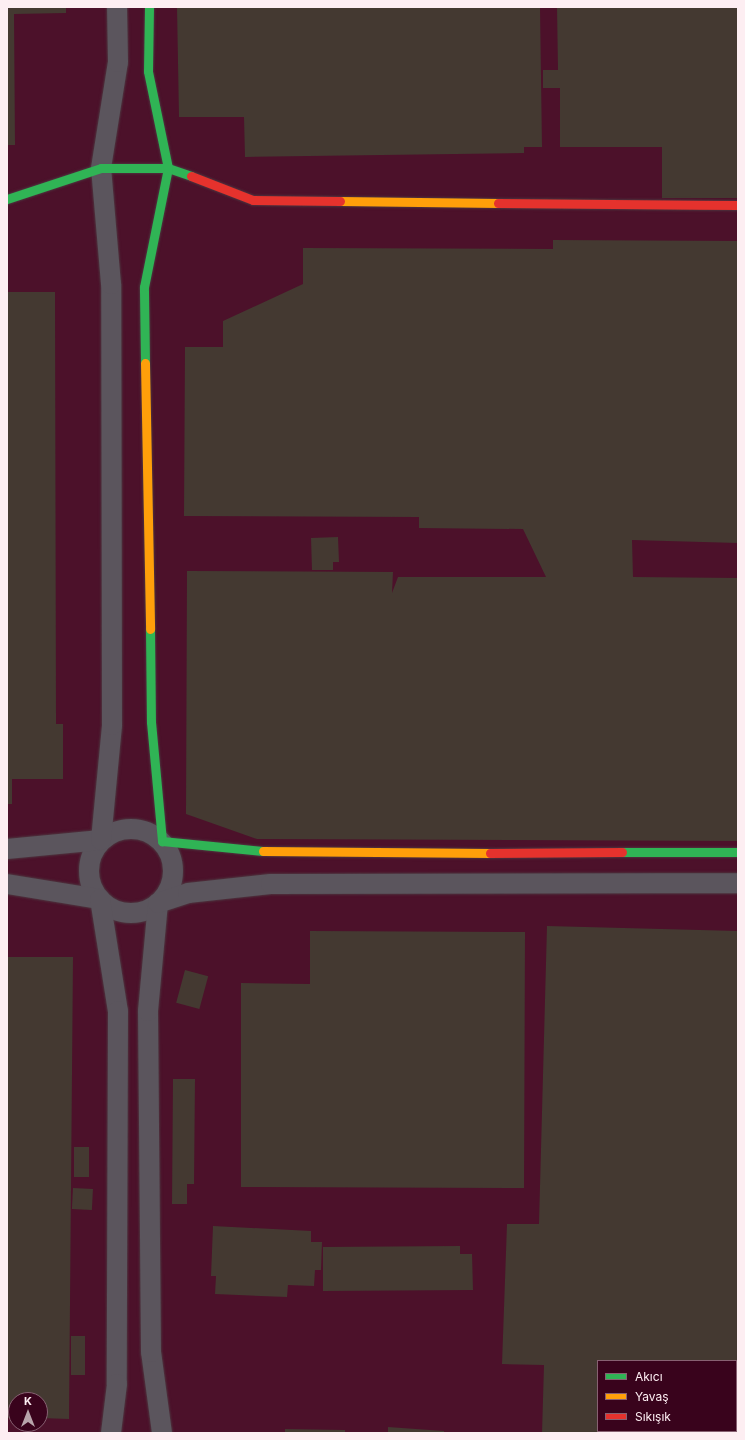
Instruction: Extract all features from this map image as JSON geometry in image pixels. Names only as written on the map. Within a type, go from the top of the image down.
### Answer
[{"type":"street","points":[[118,7],[118,62],[101,168],[111,284],[112,725],[101,840],[90,862],[89,876],[92,886],[100,899],[111,908],[124,912],[136,913],[158,903],[188,893],[271,884],[738,883]]},
{"type":"street","points":[[149,7],[148,71],[168,168],[144,287],[151,722],[162,841]]},
{"type":"street","points":[[7,199],[101,168],[168,168],[253,200],[738,205]]},
{"type":"street","points":[[7,849],[101,840],[114,832],[129,828],[143,830],[162,841],[167,847],[174,865],[173,880],[168,893],[158,903],[148,1026],[151,1352],[162,1433]]},
{"type":"street","points":[[162,841],[281,854],[738,852]]},
{"type":"street","points":[[7,884],[100,899]]},
{"type":"street","points":[[100,899],[118,1011],[117,1384],[111,1433]]},
{"type":"shaded area","points":[[7,7],[738,7],[738,1433],[7,1433]]},
{"type":"building","points":[[7,7],[66,7],[66,13],[14,14],[15,145],[7,145]]},
{"type":"building","points":[[177,7],[540,7],[542,147],[524,147],[524,153],[245,157],[244,117],[179,117]]},
{"type":"building","points":[[557,7],[738,7],[738,198],[662,198],[662,147],[560,147],[560,88],[543,88],[543,70],[558,70]]},
{"type":"building","points":[[553,240],[738,241],[738,543],[632,540],[633,577],[738,578],[738,841],[257,839],[186,814],[187,571],[393,572],[392,593],[398,577],[546,577],[523,529],[419,528],[419,517],[184,516],[185,347],[223,347],[223,321],[303,284],[303,248],[553,249]]},
{"type":"building","points":[[7,292],[55,292],[56,724],[63,724],[63,779],[12,779],[12,804],[7,804]]},
{"type":"building","points":[[338,537],[339,562],[333,562],[333,570],[312,570],[311,538]]},
{"type":"building","points":[[547,926],[738,931],[738,1433],[542,1433],[544,1365],[502,1364],[507,1224],[539,1224]]},
{"type":"building","points":[[310,931],[525,932],[524,1188],[241,1187],[241,983],[310,984]]},
{"type":"building","points":[[7,957],[73,957],[69,1419],[48,1418],[48,1392],[8,1392],[7,1418]]},
{"type":"building","points":[[185,970],[208,976],[199,1009],[176,1003]]},
{"type":"building","points":[[173,1079],[195,1079],[194,1184],[187,1184],[187,1204],[172,1204]]},
{"type":"building","points":[[74,1147],[89,1147],[89,1177],[74,1177]]},
{"type":"building","points":[[73,1188],[93,1189],[92,1210],[72,1209]]},
{"type":"building","points":[[213,1226],[311,1231],[311,1242],[322,1242],[321,1270],[315,1270],[314,1286],[288,1285],[287,1297],[215,1294],[216,1276],[211,1276]]},
{"type":"building","points":[[460,1246],[460,1254],[472,1254],[473,1290],[323,1291],[323,1247]]},
{"type":"building","points":[[71,1336],[85,1336],[85,1375],[71,1375]]},
{"type":"building","points":[[388,1427],[444,1431],[444,1433],[388,1433]]},
{"type":"building","points":[[285,1429],[345,1430],[345,1433],[285,1433]]},
{"type":"traffic: fast","points":[[145,363],[144,287],[168,168],[148,71],[149,7]]},
{"type":"traffic: fast","points":[[7,199],[101,168],[168,168],[191,176]]},
{"type":"traffic: fast","points":[[150,629],[151,722],[162,841],[263,851]]},
{"type":"traffic: fast","points":[[622,852],[738,852]]},
{"type":"traffic: slow","points":[[340,201],[498,203]]},
{"type":"traffic: slow","points":[[145,363],[150,629]]},
{"type":"traffic: slow","points":[[263,851],[490,853]]},
{"type":"traffic: jam","points":[[191,176],[253,200],[340,201]]},
{"type":"traffic: jam","points":[[498,203],[738,205]]},
{"type":"traffic: jam","points":[[490,853],[622,852]]}]
